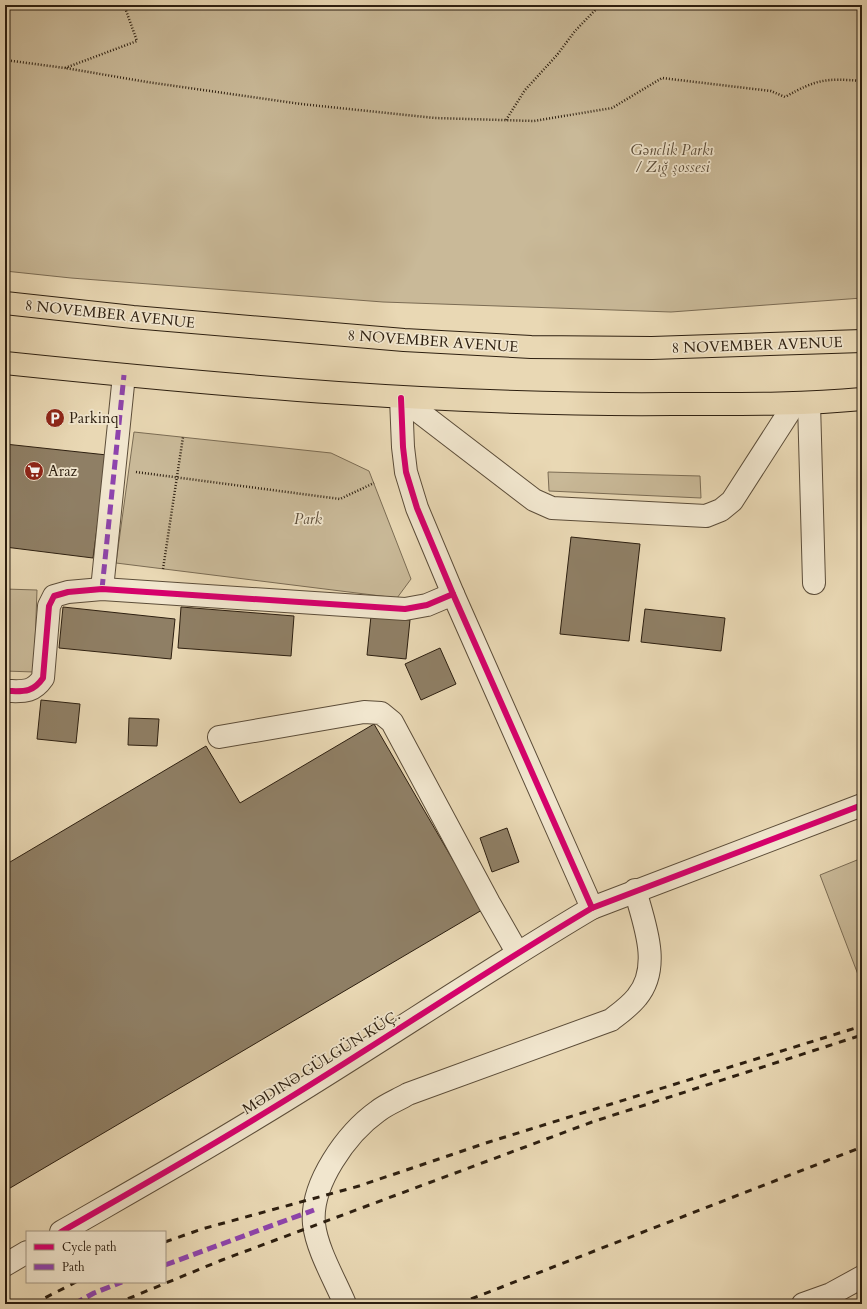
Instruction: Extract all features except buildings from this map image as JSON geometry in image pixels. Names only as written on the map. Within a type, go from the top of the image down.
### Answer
[{"type":"highway","name":"8 NOVEMBER AVENUE","points":[[5,303],[134,317],[404,340],[531,348],[652,348],[862,341]]},
{"type":"highway","points":[[5,363],[124,375],[401,398],[522,403],[802,403],[862,399]]},
{"type":"street","points":[[102,589],[116,468],[124,375]]},
{"type":"street","points":[[401,398],[534,500],[552,508],[706,516],[721,510],[732,500],[802,403]]},
{"type":"street","points":[[401,398],[403,447],[406,472],[417,508],[453,594],[592,908]]},
{"type":"street","points":[[802,403],[814,583]]},
{"type":"street","points":[[5,691],[28,691],[37,686],[43,678],[49,606],[54,596],[68,592],[102,589],[405,609],[427,605],[453,594]]},
{"type":"street","points":[[219,737],[364,712],[381,712],[392,722],[489,903],[517,952]]},
{"type":"street","name":"MƏDINƏ GÜLGÜN KÜÇ.","points":[[63,1231],[258,1118],[469,985],[517,952],[592,908],[635,890],[862,805]]},
{"type":"street","points":[[345,1304],[318,1240],[314,1210],[326,1174],[339,1150],[359,1128],[378,1111],[408,1094],[611,1020],[638,997],[649,973],[650,945],[635,890]]},
{"type":"street","points":[[5,1265],[26,1253]]},
{"type":"street","points":[[803,1304],[831,1294],[862,1277]]},
{"type":"path","points":[[65,68],[137,41],[124,5]]},
{"type":"path","points":[[592,5],[598,8]]},
{"type":"path","points":[[506,120],[525,90],[557,55],[575,31],[600,5]]},
{"type":"path","points":[[5,60],[301,104],[436,118],[534,121],[612,108],[662,78],[771,91],[785,97],[821,80],[840,79],[862,81]]},
{"type":"path","points":[[163,569],[183,437]]},
{"type":"path","points":[[116,468],[177,478],[340,498],[374,483]]},
{"type":"green space","name":"Gənclik Parkı / Zığ şossesi","points":[[5,5],[862,5],[862,298],[671,312],[383,302],[71,278],[5,271]]},
{"type":"green space","name":"Park","points":[[134,432],[331,453],[369,471],[411,579],[397,598],[116,563]]},
{"type":"green space","points":[[548,472],[700,476],[701,498],[549,491]]},
{"type":"green space","points":[[5,589],[37,590],[34,672],[5,671]]},
{"type":"green space","points":[[862,858],[862,985],[820,875]]},
{"type":"railway","points":[[166,1242],[202,1229],[359,1186],[489,1142],[862,1026]]},
{"type":"railway","points":[[115,1304],[222,1260],[592,1122],[862,1035]]},
{"type":"railway","points":[[458,1304],[862,1147]]},
{"type":"railway","points":[[33,1304],[74,1283]]},
{"type":"marked path","points":[[102,589],[124,375]]},
{"type":"marked path","points":[[166,1265],[314,1210]]},
{"type":"marked path","points":[[74,1304],[94,1293],[119,1283]]},
{"type":"cycle path","points":[[401,398],[403,447],[406,472],[417,508],[453,594],[592,908],[862,805]]},
{"type":"cycle path","points":[[5,691],[22,691],[31,689],[35,687],[43,678],[49,606],[54,596],[68,592],[102,589],[405,609],[427,605],[453,594]]},
{"type":"cycle path","points":[[63,1231],[258,1117],[508,959],[592,908]]},
{"type":"place","name":"Parkinq","points":[[55,418]]},
{"type":"place","name":"Araz","points":[[34,471]]}]
